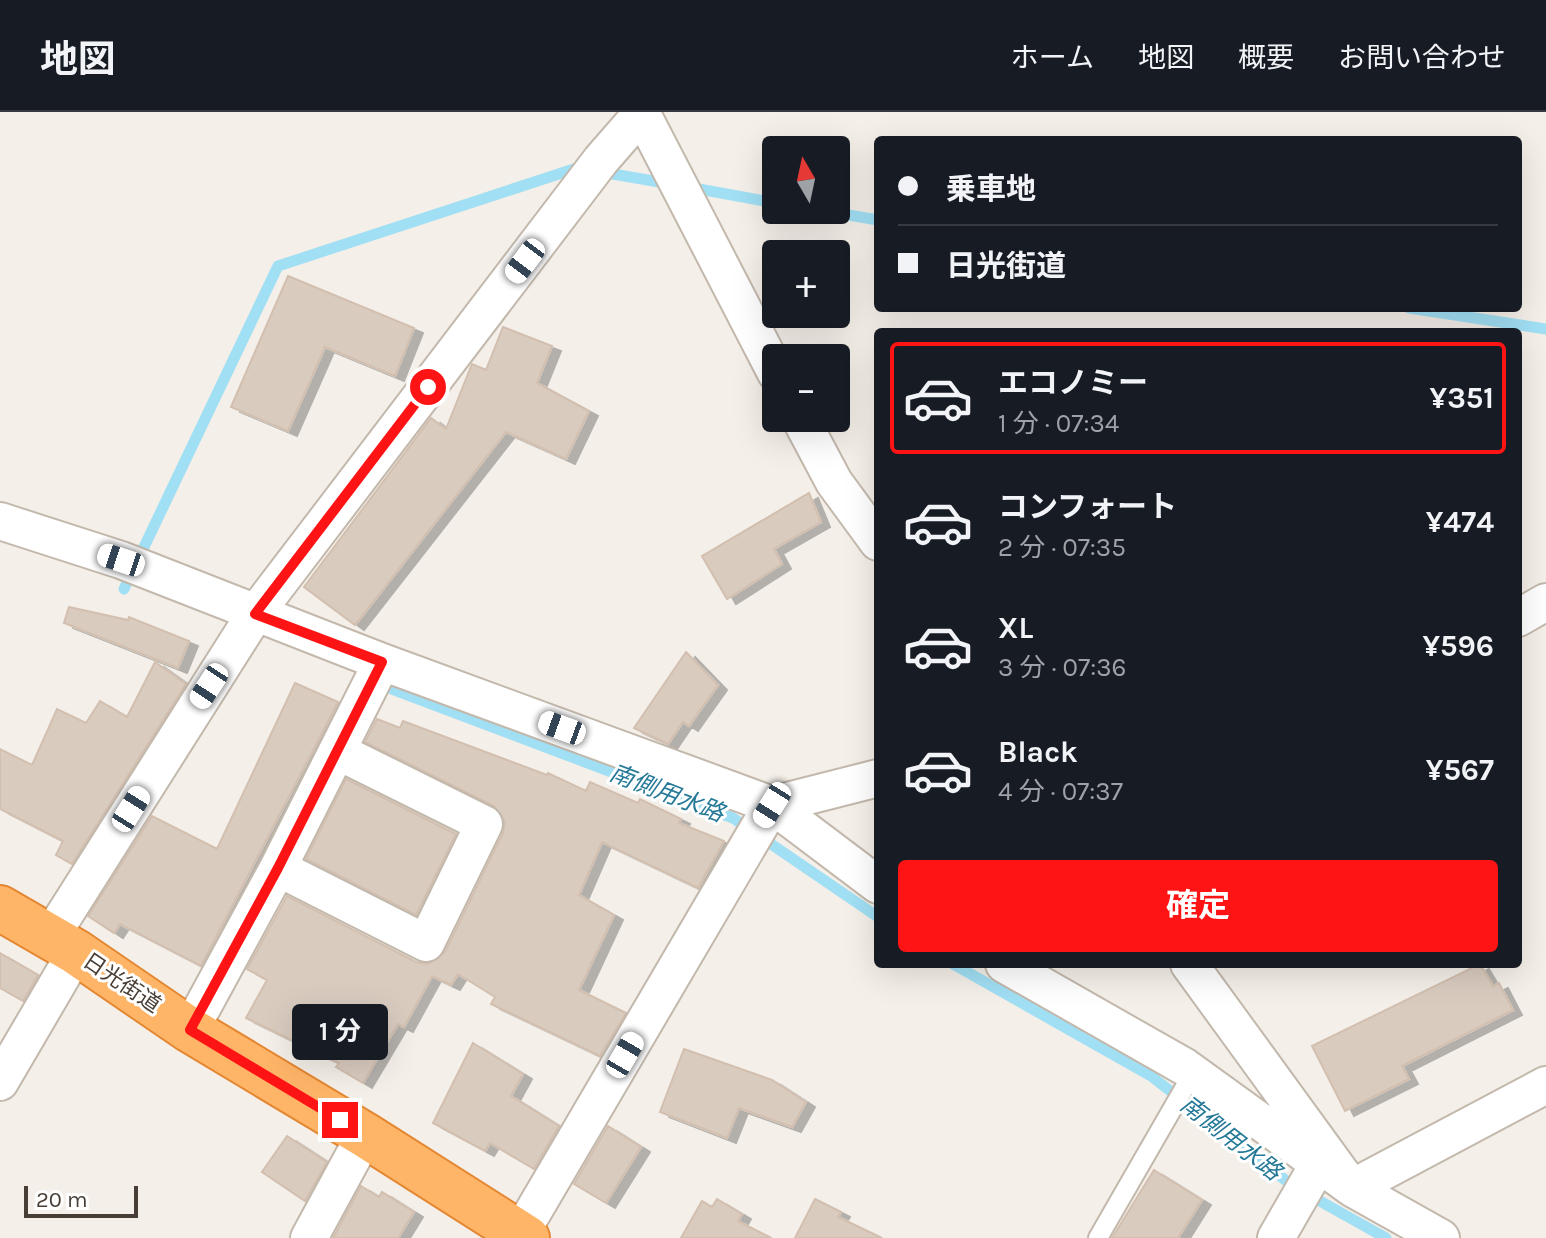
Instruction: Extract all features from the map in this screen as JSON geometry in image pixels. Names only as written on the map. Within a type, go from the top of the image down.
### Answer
[{"type":"highway","name":"日光街道","points":[[0,908],[64,944],[190,1030],[365,1135],[524,1236]]},
{"type":"street","points":[[0,1082],[64,944],[255,614],[601,160],[641,113],[762,346]]},
{"type":"street","points":[[807,432],[834,482],[874,537]]},
{"type":"street","points":[[0,521],[121,560],[382,662],[761,823],[874,883]]},
{"type":"street","points":[[1522,616],[1546,602]]},
{"type":"street","points":[[190,1030],[278,868],[382,662]]},
{"type":"street","points":[[278,868],[426,943],[484,824],[337,751]]},
{"type":"street","points":[[524,1236],[761,823],[874,780]]},
{"type":"street","points":[[1011,968],[1190,1078],[1298,1199],[1352,1188],[1546,1085]]},
{"type":"street","points":[[1192,968],[1352,1188],[1441,1238]]},
{"type":"street","points":[[309,1238],[365,1135]]},
{"type":"lane","points":[[1098,1238],[1190,1078]]},
{"type":"building","points":[[288,276],[414,328],[395,376],[325,347],[288,431],[231,407]]},
{"type":"building","points":[[503,327],[552,346],[537,383],[589,411],[566,459],[506,432],[355,625],[304,587],[431,418],[446,429],[472,364],[486,370]]},
{"type":"building","points":[[809,493],[821,522],[774,549],[782,564],[727,599],[702,556]]},
{"type":"building","points":[[69,607],[128,620],[129,617],[189,641],[178,668],[64,623]]},
{"type":"building","points":[[686,652],[718,685],[689,726],[683,722],[668,744],[634,728]]},
{"type":"building","points":[[155,662],[186,684],[72,864],[56,855],[63,841],[0,809],[0,749],[32,765],[57,709],[86,723],[100,701],[127,717]]},
{"type":"building","points":[[295,683],[338,702],[201,966],[120,924],[114,933],[88,916],[152,816],[217,849]]},
{"type":"building","points":[[377,719],[400,728],[403,721],[548,773],[586,791],[590,782],[638,803],[640,799],[681,819],[679,823],[724,841],[698,888],[602,842],[579,895],[614,915],[579,990],[626,1013],[600,1056],[491,1004],[495,997],[458,974],[451,985],[432,976],[404,1027],[398,1024],[363,1083],[336,1067],[339,1063],[246,1018],[267,980],[247,969],[287,896],[416,962],[428,964],[445,952],[503,833],[505,822],[494,806],[365,742]]},
{"type":"building","points":[[346,779],[456,834],[416,915],[306,859]]},
{"type":"building","points":[[0,953],[38,975],[23,1001],[0,988]]},
{"type":"building","points":[[1472,968],[1482,968],[1493,986],[1499,983],[1513,1010],[1402,1066],[1409,1079],[1345,1111],[1312,1046]]},
{"type":"building","points":[[473,1043],[523,1074],[511,1096],[559,1126],[534,1169],[490,1143],[485,1151],[433,1123]]},
{"type":"building","points":[[684,1049],[772,1080],[806,1102],[792,1127],[739,1108],[727,1138],[660,1112]]},
{"type":"building","points":[[608,1126],[641,1147],[606,1203],[574,1184]]},
{"type":"building","points":[[287,1136],[327,1162],[305,1201],[262,1172]]},
{"type":"building","points":[[1154,1170],[1202,1200],[1178,1238],[1112,1238]]},
{"type":"building","points":[[361,1186],[379,1197],[382,1192],[414,1212],[398,1238],[333,1238]]},
{"type":"building","points":[[717,1199],[742,1214],[738,1221],[771,1238],[681,1238],[702,1201],[712,1207]]},
{"type":"building","points":[[815,1199],[841,1212],[838,1217],[882,1238],[795,1238]]},
{"type":"waterway","points":[[124,589],[278,266],[577,168],[584,169]]},
{"type":"waterway","points":[[601,172],[671,184]]},
{"type":"waterway","points":[[688,187],[762,200]]},
{"type":"waterway","points":[[850,215],[874,219]]},
{"type":"waterway","points":[[1435,312],[1546,329]]},
{"type":"waterway","name":"南側用水路","points":[[392,689],[733,818],[874,914]]},
{"type":"waterway","name":"南側用水路","points":[[960,968],[1151,1076],[1293,1186],[1386,1238]]},
{"type":"route","points":[[340,1120],[190,1030],[278,868],[382,662],[255,614],[428,387]]}]
